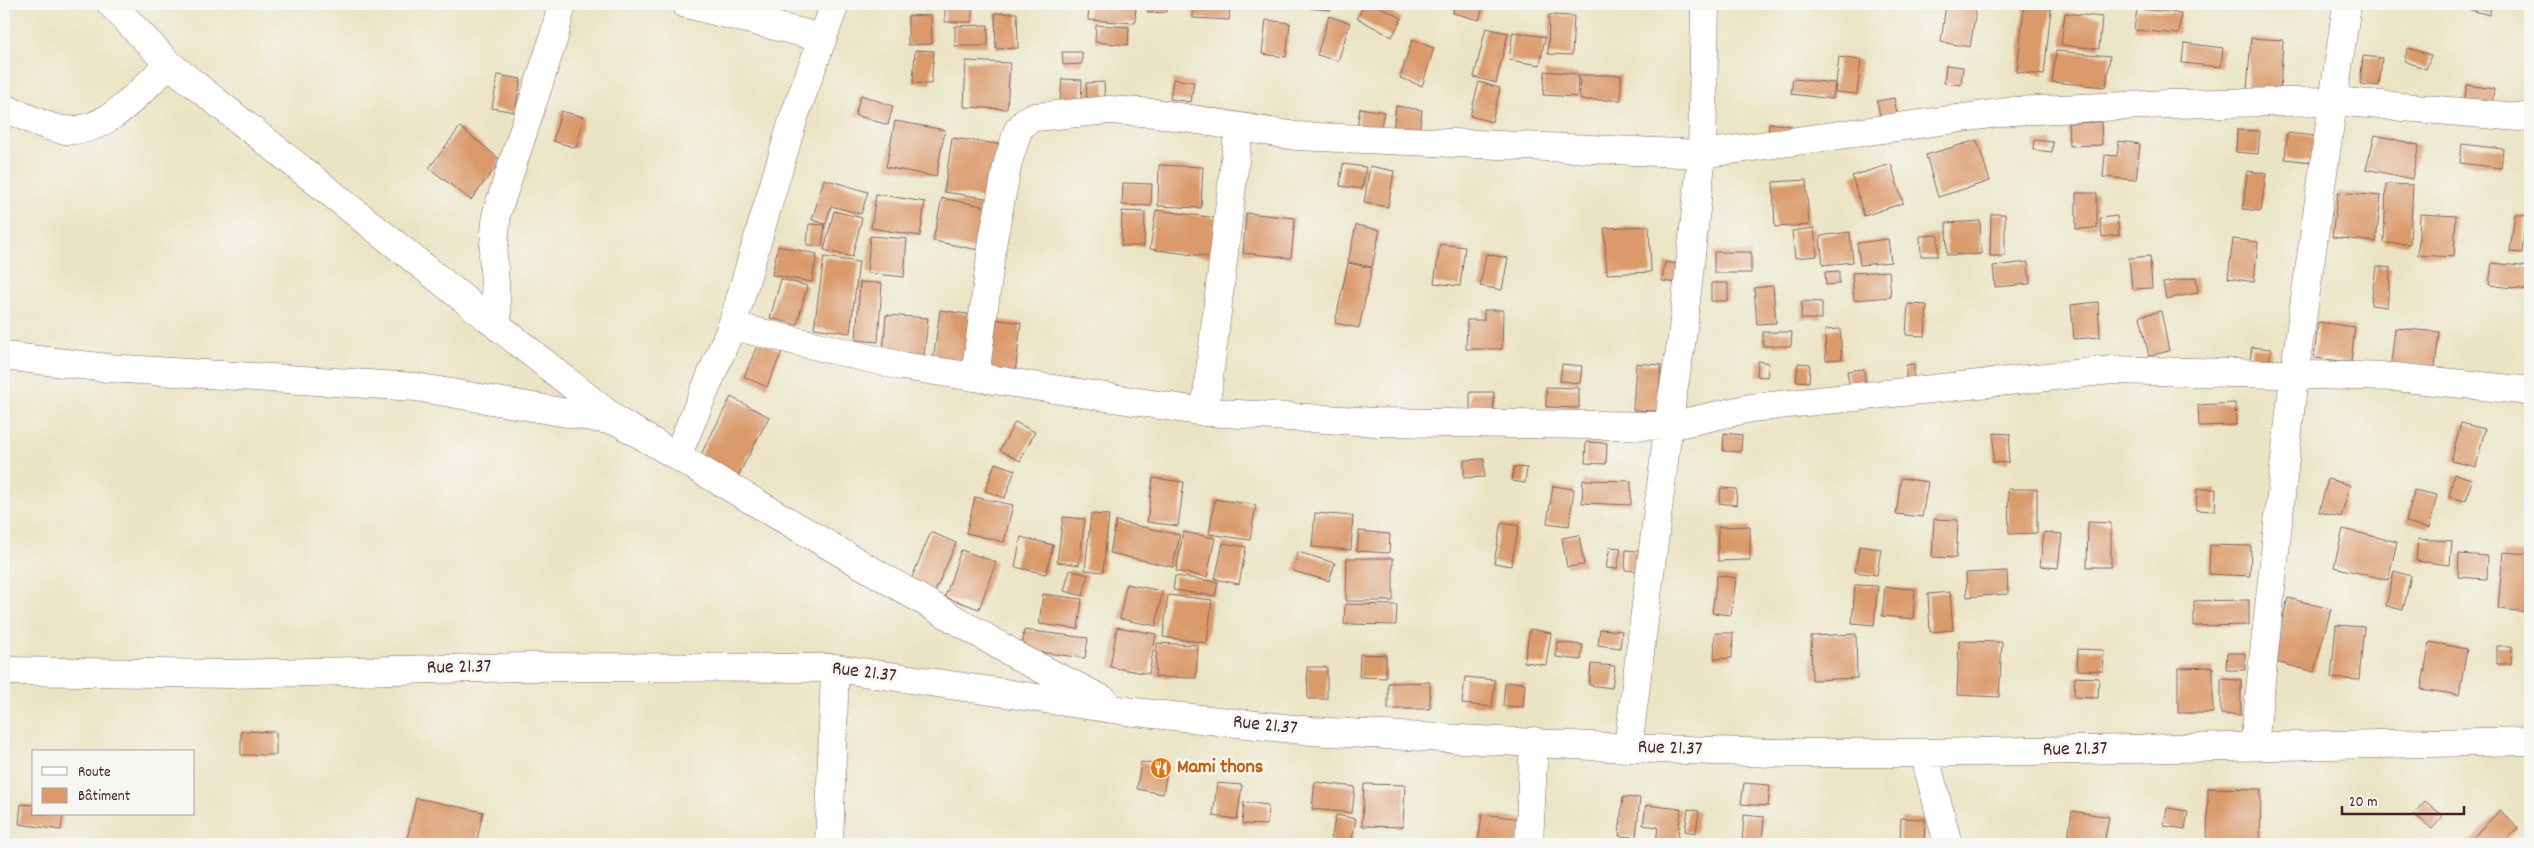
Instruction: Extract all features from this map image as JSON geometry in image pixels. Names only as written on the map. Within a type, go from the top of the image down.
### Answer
[{"type":"street","points":[[111,4],[169,64],[618,421],[1024,660],[1126,711]]},
{"type":"street","points":[[498,326],[492,256],[497,212],[553,40],[562,4]]},
{"type":"street","points":[[686,4],[823,38]]},
{"type":"street","points":[[677,456],[732,326],[794,117],[835,4]]},
{"type":"street","points":[[1628,748],[1682,338],[1702,154],[1705,4]]},
{"type":"street","points":[[2254,746],[2294,376],[2347,4]]},
{"type":"street","points":[[4,108],[64,130],[87,129],[107,120],[169,64]]},
{"type":"street","points":[[975,377],[993,240],[1008,162],[1015,138],[1022,124],[1035,117],[1109,110],[1155,113],[1296,136],[1702,154],[2013,111],[2168,104],[2334,101],[2530,118]]},
{"type":"street","points":[[1205,412],[1239,127]]},
{"type":"street","points":[[732,326],[902,366],[1205,412],[1376,422],[1669,426],[1750,408],[2112,370],[2395,377],[2530,392]]},
{"type":"street","points":[[4,356],[108,368],[416,387],[618,421]]},
{"type":"street","name":"Rue 21.37","points":[[4,671],[229,674],[528,667],[835,668],[1126,711],[1311,731],[1534,741],[1628,748],[1774,753],[1924,753],[2530,741]]},
{"type":"street","points":[[829,844],[835,668]]},
{"type":"street","points":[[1529,844],[1534,741]]},
{"type":"street","points":[[1924,753],[1948,844]]},
{"type":"building","points":[[913,4],[930,4],[930,10],[913,9]]},
{"type":"building","points":[[945,4],[972,4],[972,22],[945,22]]},
{"type":"building","points":[[1089,4],[1136,4],[1135,23],[1088,20]]},
{"type":"building","points":[[1148,4],[1167,4],[1167,12],[1148,13]]},
{"type":"building","points":[[1193,4],[1230,4],[1229,20],[1193,18]]},
{"type":"building","points":[[1310,4],[1332,4],[1331,10],[1310,8]]},
{"type":"building","points":[[1365,4],[1374,4],[1402,18],[1392,37],[1357,18]]},
{"type":"building","points":[[1455,4],[1484,4],[1479,20],[1453,13]]},
{"type":"building","points":[[1946,4],[1977,4],[1970,47],[1941,42]]},
{"type":"building","points":[[2457,4],[2492,4],[2489,15],[2457,6]]},
{"type":"building","points":[[2024,6],[2051,9],[2044,75],[2017,72]]},
{"type":"building","points":[[2137,9],[2181,13],[2179,34],[2134,30]]},
{"type":"building","points":[[995,13],[1017,13],[1018,48],[996,49]]},
{"type":"building","points":[[2065,13],[2102,17],[2099,49],[2061,45]]},
{"type":"building","points":[[931,15],[932,44],[908,45],[908,16]]},
{"type":"building","points":[[1549,15],[1574,16],[1572,55],[1548,54]]},
{"type":"building","points":[[1329,16],[1350,23],[1338,61],[1317,55]]},
{"type":"building","points":[[1266,20],[1290,23],[1286,57],[1262,54]]},
{"type":"building","points":[[988,25],[988,46],[955,46],[955,26]]},
{"type":"building","points":[[1096,25],[1129,27],[1128,45],[1095,42]]},
{"type":"building","points":[[1486,28],[1508,33],[1496,83],[1474,77]]},
{"type":"building","points":[[1513,32],[1545,37],[1540,65],[1509,60]]},
{"type":"building","points":[[2251,38],[2283,40],[2280,92],[2247,90]]},
{"type":"building","points":[[1412,40],[1434,48],[1422,86],[1400,78]]},
{"type":"building","points":[[2184,43],[2223,48],[2221,67],[2182,63]]},
{"type":"building","points":[[2408,48],[2431,55],[2426,69],[2404,61]]},
{"type":"building","points":[[915,50],[934,51],[931,84],[913,83]]},
{"type":"building","points":[[2056,51],[2110,56],[2106,87],[2052,82]]},
{"type":"building","points":[[1062,52],[1082,52],[1082,64],[1063,65]]},
{"type":"building","points":[[2363,56],[2382,58],[2379,86],[2360,84]]},
{"type":"building","points":[[1839,57],[1861,60],[1857,94],[1835,92]]},
{"type":"building","points":[[966,61],[1010,63],[1007,109],[964,107]]},
{"type":"building","points":[[1946,65],[1963,67],[1961,85],[1944,83]]},
{"type":"building","points":[[1545,71],[1578,74],[1577,97],[1543,95]]},
{"type":"building","points":[[498,75],[521,79],[515,112],[492,108]]},
{"type":"building","points":[[1579,75],[1621,75],[1621,100],[1580,100]]},
{"type":"building","points":[[1062,79],[1082,80],[1081,101],[1060,101]]},
{"type":"building","points":[[1173,79],[1194,82],[1191,102],[1170,99]]},
{"type":"building","points":[[1793,79],[1835,83],[1833,99],[1791,94]]},
{"type":"building","points":[[1104,82],[1105,99],[1087,100],[1086,83]]},
{"type":"building","points":[[1479,82],[1500,88],[1492,122],[1470,116]]},
{"type":"building","points":[[2467,85],[2494,89],[2491,112],[2463,108]]},
{"type":"building","points":[[861,95],[893,106],[888,125],[855,115]]},
{"type":"building","points":[[1894,98],[1898,118],[1881,121],[1877,101]]},
{"type":"building","points":[[1396,106],[1422,110],[1419,133],[1393,130]]},
{"type":"building","points":[[1360,108],[1384,112],[1380,131],[1357,127]]},
{"type":"building","points":[[561,111],[584,117],[576,148],[553,141]]},
{"type":"building","points":[[895,121],[945,130],[936,177],[886,167]]},
{"type":"building","points":[[2101,122],[2102,145],[2069,146],[2068,123]]},
{"type":"building","points":[[1769,123],[1792,126],[1790,140],[1768,137]]},
{"type":"building","points":[[460,127],[501,160],[471,200],[429,168]]},
{"type":"building","points":[[2237,130],[2260,131],[2258,154],[2236,152]]},
{"type":"building","points":[[2287,133],[2314,136],[2311,162],[2285,159]]},
{"type":"building","points":[[2375,135],[2419,145],[2412,179],[2366,169]]},
{"type":"building","points":[[952,138],[999,144],[992,199],[944,192]]},
{"type":"building","points":[[1977,140],[1990,181],[1938,197],[1926,155]]},
{"type":"building","points":[[2034,140],[2053,142],[2052,152],[2033,150]]},
{"type":"building","points":[[2119,141],[2140,144],[2136,180],[2103,177],[2105,155],[2117,156]]},
{"type":"building","points":[[2462,144],[2503,149],[2501,168],[2460,163]]},
{"type":"building","points":[[1343,164],[1366,167],[1362,189],[1340,186]]},
{"type":"building","points":[[1891,164],[1903,203],[1864,216],[1852,176]]},
{"type":"building","points":[[1159,165],[1203,167],[1201,208],[1158,206]]},
{"type":"building","points":[[1370,166],[1394,171],[1388,207],[1364,203]]},
{"type":"building","points":[[2247,171],[2266,173],[2261,211],[2243,209]]},
{"type":"building","points":[[824,179],[868,192],[861,214],[831,206],[826,224],[812,220]]},
{"type":"building","points":[[1806,180],[1809,225],[1775,227],[1773,182]]},
{"type":"building","points":[[1123,183],[1152,184],[1151,206],[1122,205]]},
{"type":"building","points":[[2386,184],[2413,185],[2410,244],[2384,243]]},
{"type":"building","points":[[2338,192],[2381,196],[2376,242],[2332,237]]},
{"type":"building","points":[[2076,193],[2097,193],[2097,228],[2076,229]]},
{"type":"building","points":[[876,194],[925,202],[920,236],[871,228]]},
{"type":"building","points":[[942,198],[992,208],[984,251],[933,241]]},
{"type":"building","points":[[1156,210],[1224,219],[1217,258],[1150,249]]},
{"type":"building","points":[[834,211],[862,218],[852,257],[824,250]]},
{"type":"building","points":[[1122,211],[1145,212],[1144,246],[1121,246]]},
{"type":"building","points":[[1246,213],[1295,218],[1291,258],[1243,253]]},
{"type":"building","points":[[1991,214],[2005,214],[2005,256],[1990,256]]},
{"type":"building","points":[[2420,214],[2456,216],[2454,257],[2418,255]]},
{"type":"building","points":[[2515,214],[2526,216],[2522,253],[2510,252]]},
{"type":"building","points":[[2117,216],[2119,235],[2102,237],[2100,218]]},
{"type":"building","points":[[1980,221],[1981,254],[1947,255],[1946,223]]},
{"type":"building","points":[[809,224],[825,225],[822,246],[807,245]]},
{"type":"building","points":[[1356,225],[1380,230],[1372,267],[1348,262]]},
{"type":"building","points":[[1649,226],[1651,272],[1607,274],[1604,228]]},
{"type":"building","points":[[1814,228],[1817,256],[1795,258],[1792,231]]},
{"type":"building","points":[[1850,232],[1853,262],[1823,265],[1820,236]]},
{"type":"building","points":[[1938,235],[1938,256],[1921,256],[1920,236]]},
{"type":"building","points":[[870,236],[907,239],[904,277],[867,273]]},
{"type":"building","points":[[1888,239],[1891,262],[1860,265],[1857,243]]},
{"type":"building","points":[[2233,239],[2258,242],[2254,282],[2228,278]]},
{"type":"building","points":[[1440,244],[1465,247],[1460,286],[1434,283]]},
{"type":"building","points":[[778,246],[817,254],[812,282],[772,275]]},
{"type":"building","points":[[1714,252],[1751,252],[1751,273],[1714,273]]},
{"type":"building","points":[[1486,254],[1508,258],[1502,290],[1480,286]]},
{"type":"building","points":[[2150,256],[2152,288],[2132,289],[2129,258]]},
{"type":"building","points":[[824,257],[859,262],[850,333],[814,328]]},
{"type":"building","points":[[1665,262],[1680,264],[1678,283],[1662,281]]},
{"type":"building","points":[[2028,262],[2030,284],[1995,287],[1993,266]]},
{"type":"building","points":[[1348,263],[1372,268],[1359,328],[1335,323]]},
{"type":"building","points":[[2492,263],[2530,267],[2529,290],[2489,285]]},
{"type":"building","points":[[2376,266],[2391,268],[2387,307],[2371,305]]},
{"type":"building","points":[[1839,271],[1839,284],[1826,285],[1825,272]]},
{"type":"building","points":[[1889,271],[1891,297],[1854,300],[1852,273]]},
{"type":"building","points":[[2196,277],[2198,293],[2166,299],[2163,283]]},
{"type":"building","points":[[781,279],[807,286],[797,325],[770,318]]},
{"type":"building","points":[[860,282],[882,283],[878,342],[856,340]]},
{"type":"building","points":[[1711,283],[1728,283],[1728,301],[1711,301]]},
{"type":"building","points":[[1773,286],[1776,323],[1757,324],[1754,288]]},
{"type":"building","points":[[1802,301],[1822,302],[1822,319],[1801,319]]},
{"type":"building","points":[[2098,302],[2100,337],[2074,339],[2071,305]]},
{"type":"building","points":[[1908,304],[1927,305],[1925,336],[1906,335]]},
{"type":"building","points":[[2527,309],[2530,309],[2530,331],[2524,330]]},
{"type":"building","points":[[940,310],[973,315],[966,365],[933,361]]},
{"type":"building","points":[[1484,310],[1503,310],[1502,349],[1466,349],[1467,320],[1484,320]]},
{"type":"building","points":[[2161,311],[2169,351],[2149,356],[2140,316]]},
{"type":"building","points":[[886,315],[928,318],[924,356],[883,353]]},
{"type":"building","points":[[993,319],[1021,323],[1015,374],[987,370]]},
{"type":"building","points":[[2318,322],[2355,327],[2351,362],[2314,358]]},
{"type":"building","points":[[2395,328],[2439,332],[2435,368],[2391,363]]},
{"type":"building","points":[[1840,329],[1842,359],[1826,360],[1825,330]]},
{"type":"building","points":[[1763,332],[1792,332],[1791,346],[1763,346]]},
{"type":"building","points":[[759,341],[782,351],[767,387],[744,377]]},
{"type":"building","points":[[2252,347],[2271,349],[2268,369],[2249,367]]},
{"type":"building","points":[[1758,361],[1769,363],[1767,377],[1757,376]]},
{"type":"building","points":[[1636,363],[1661,365],[1658,411],[1633,410]]},
{"type":"building","points":[[1798,363],[1810,364],[1809,382],[1796,381]]},
{"type":"building","points":[[1562,364],[1582,366],[1580,383],[1560,381]]},
{"type":"building","points":[[1914,364],[1914,379],[1906,378],[1906,365]]},
{"type":"building","points":[[1864,369],[1866,386],[1850,388],[1847,371]]},
{"type":"building","points":[[1546,387],[1579,388],[1579,408],[1546,407]]},
{"type":"building","points":[[1470,392],[1494,392],[1493,421],[1470,421]]},
{"type":"building","points":[[731,397],[769,417],[737,478],[699,458]]},
{"type":"building","points":[[2235,403],[2236,425],[2199,426],[2198,405]]},
{"type":"building","points":[[1015,422],[1035,432],[1020,461],[1000,450]]},
{"type":"building","points":[[2461,423],[2485,429],[2476,467],[2451,461]]},
{"type":"building","points":[[1724,433],[1742,435],[1741,452],[1723,451]]},
{"type":"building","points":[[1994,433],[2010,434],[2008,463],[1993,462]]},
{"type":"building","points":[[1586,442],[1607,443],[1606,464],[1585,463]]},
{"type":"building","points":[[1484,459],[1484,477],[1464,478],[1464,460]]},
{"type":"building","points":[[995,463],[1015,470],[1005,498],[985,491]]},
{"type":"building","points":[[1514,467],[1527,468],[1525,483],[1512,481]]},
{"type":"building","points":[[2454,474],[2472,479],[2466,501],[2449,497]]},
{"type":"building","points":[[1153,478],[1184,482],[1178,526],[1147,522]]},
{"type":"building","points":[[1901,478],[1928,482],[1922,517],[1896,514]]},
{"type":"building","points":[[2328,479],[2350,485],[2341,517],[2319,512]]},
{"type":"building","points":[[1583,480],[1631,481],[1631,505],[1582,503]]},
{"type":"building","points":[[1553,486],[1574,489],[1569,526],[1547,523]]},
{"type":"building","points":[[1721,488],[1737,489],[1736,505],[1719,503]]},
{"type":"building","points":[[2008,489],[2037,489],[2037,533],[2009,534]]},
{"type":"building","points":[[2197,489],[2216,489],[2215,511],[2196,510]]},
{"type":"building","points":[[2414,490],[2437,495],[2429,528],[2406,522]]},
{"type":"building","points":[[975,497],[1013,505],[1004,542],[966,533]]},
{"type":"building","points":[[1215,499],[1256,505],[1250,540],[1209,534]]},
{"type":"building","points":[[1315,513],[1353,516],[1351,550],[1312,547]]},
{"type":"building","points":[[1091,514],[1109,515],[1103,572],[1085,570]]},
{"type":"building","points":[[1063,517],[1085,519],[1079,565],[1057,562]]},
{"type":"building","points":[[1934,519],[1958,520],[1956,558],[1932,557]]},
{"type":"building","points":[[1116,521],[1180,535],[1173,567],[1110,553]]},
{"type":"building","points":[[2088,522],[2111,523],[2111,567],[2087,567]]},
{"type":"building","points":[[1501,523],[1519,526],[1511,566],[1494,563]]},
{"type":"building","points":[[1750,526],[1750,560],[1718,561],[1718,527]]},
{"type":"building","points":[[2343,529],[2397,542],[2388,580],[2334,567]]},
{"type":"building","points":[[1359,531],[1390,534],[1389,553],[1357,551]]},
{"type":"building","points":[[931,532],[956,543],[935,592],[910,582]]},
{"type":"building","points":[[1183,532],[1215,538],[1207,577],[1176,571]]},
{"type":"building","points":[[2044,532],[2062,534],[2058,568],[2040,566]]},
{"type":"building","points":[[1579,535],[1584,565],[1567,567],[1562,538]]},
{"type":"building","points":[[1021,537],[1053,545],[1046,574],[1015,567]]},
{"type":"building","points":[[2418,539],[2452,541],[2450,565],[2416,561]]},
{"type":"building","points":[[1223,543],[1246,547],[1239,584],[1215,579]]},
{"type":"building","points":[[2210,545],[2251,546],[2250,576],[2209,574]]},
{"type":"building","points":[[1859,546],[1881,549],[1877,575],[1855,572]]},
{"type":"building","points":[[1610,547],[1621,548],[1617,569],[1606,568]]},
{"type":"building","points":[[961,550],[996,562],[979,609],[945,597]]},
{"type":"building","points":[[1626,550],[1639,551],[1638,571],[1625,570]]},
{"type":"building","points":[[1298,552],[1335,563],[1329,581],[1293,571]]},
{"type":"building","points":[[2503,552],[2530,554],[2530,612],[2498,609]]},
{"type":"building","points":[[2459,554],[2488,556],[2487,579],[2458,577]]},
{"type":"building","points":[[1347,558],[1393,558],[1393,601],[1346,601]]},
{"type":"building","points":[[1070,570],[1088,575],[1083,596],[1064,591]]},
{"type":"building","points":[[2007,571],[2008,594],[1967,597],[1966,573]]},
{"type":"building","points":[[2394,571],[2411,576],[2403,610],[2386,606]]},
{"type":"building","points":[[1717,575],[1736,578],[1731,615],[1712,613]]},
{"type":"building","points":[[1175,576],[1218,582],[1215,596],[1173,590]]},
{"type":"building","points":[[1126,584],[1162,591],[1156,626],[1120,619]]},
{"type":"building","points":[[1855,585],[1878,586],[1874,625],[1852,623]]},
{"type":"building","points":[[1885,587],[1915,589],[1913,619],[1882,616]]},
{"type":"building","points":[[1950,592],[1953,630],[1930,632],[1928,594]]},
{"type":"building","points":[[1043,594],[1082,599],[1078,629],[1039,624]]},
{"type":"building","points":[[1168,595],[1212,600],[1207,643],[1163,637]]},
{"type":"building","points":[[2288,598],[2331,609],[2314,672],[2272,661]]},
{"type":"building","points":[[2249,600],[2249,625],[2194,626],[2194,601]]},
{"type":"building","points":[[1345,604],[1397,605],[1396,625],[1344,624]]},
{"type":"building","points":[[2336,625],[2364,627],[2359,680],[2331,678]]},
{"type":"building","points":[[1117,627],[1156,634],[1149,674],[1110,667]]},
{"type":"building","points":[[1530,629],[1551,633],[1546,665],[1524,662]]},
{"type":"building","points":[[1600,629],[1622,631],[1620,648],[1598,645]]},
{"type":"building","points":[[1024,630],[1088,638],[1085,658],[1022,650]]},
{"type":"building","points":[[1715,633],[1733,633],[1732,658],[1714,659]]},
{"type":"building","points":[[1856,634],[1857,678],[1812,680],[1811,636]]},
{"type":"building","points":[[1959,641],[2002,642],[1999,697],[1957,695]]},
{"type":"building","points":[[1557,642],[1583,645],[1581,660],[1556,657]]},
{"type":"building","points":[[2430,642],[2467,649],[2459,695],[2421,689]]},
{"type":"building","points":[[1157,643],[1198,645],[1196,678],[1155,677]]},
{"type":"building","points":[[2497,646],[2512,646],[2511,664],[2497,664]]},
{"type":"building","points":[[2078,649],[2104,650],[2103,671],[2077,670]]},
{"type":"building","points":[[2227,653],[2245,653],[2245,670],[2226,670]]},
{"type":"building","points":[[1360,654],[1386,655],[1386,678],[1359,677]]},
{"type":"building","points":[[1591,664],[1615,666],[1612,688],[1589,685]]},
{"type":"building","points":[[1307,667],[1327,667],[1327,699],[1308,699]]},
{"type":"building","points":[[2213,667],[2213,713],[2178,713],[2178,668]]},
{"type":"building","points":[[1465,677],[1495,680],[1492,707],[1462,704]]},
{"type":"building","points":[[2075,677],[2099,678],[2098,698],[2074,697]]},
{"type":"building","points":[[2221,679],[2241,680],[2241,715],[2221,714]]},
{"type":"building","points":[[1430,682],[1430,709],[1388,709],[1388,683]]},
{"type":"building","points":[[1505,682],[1525,683],[1523,707],[1503,706]]},
{"type":"building","points":[[241,731],[276,732],[276,755],[241,755]]},
{"type":"building","points":[[1141,762],[1168,767],[1163,794],[1137,789]]},
{"type":"building","points":[[1315,782],[1355,787],[1352,813],[1312,809]]},
{"type":"building","points":[[1217,783],[1242,785],[1237,819],[1213,816]]},
{"type":"building","points":[[1744,783],[1770,785],[1768,806],[1741,804]]},
{"type":"building","points":[[1364,784],[1405,785],[1403,827],[1362,826]]},
{"type":"building","points":[[2208,788],[2261,789],[2260,844],[2207,844]]},
{"type":"building","points":[[1623,797],[1640,798],[1636,837],[1619,836]]},
{"type":"building","points":[[416,798],[483,812],[476,844],[406,844]]},
{"type":"building","points":[[2425,801],[2443,816],[2432,829],[2414,814]]},
{"type":"building","points":[[1244,802],[1268,805],[1267,825],[1242,824]]},
{"type":"building","points":[[21,804],[32,805],[32,816],[63,816],[61,830],[19,824]]},
{"type":"building","points":[[1646,805],[1681,809],[1677,844],[1656,842],[1658,827],[1643,825]]},
{"type":"building","points":[[2167,808],[2188,811],[2185,829],[2164,826]]},
{"type":"building","points":[[1688,809],[1699,811],[1696,833],[1685,831]]},
{"type":"building","points":[[2500,810],[2518,828],[2503,844],[2467,844]]},
{"type":"building","points":[[2072,811],[2109,817],[2104,844],[2067,844]]},
{"type":"building","points":[[1482,814],[1523,819],[1520,844],[1478,844]]},
{"type":"building","points":[[1336,815],[1356,819],[1351,844],[1330,844]]},
{"type":"building","points":[[1744,815],[1764,817],[1762,844],[1742,844]]},
{"type":"building","points":[[1901,818],[1925,819],[1924,844],[1900,844]]},
{"type":"place","name":"Mami thons","points":[[1161,768]]}]
